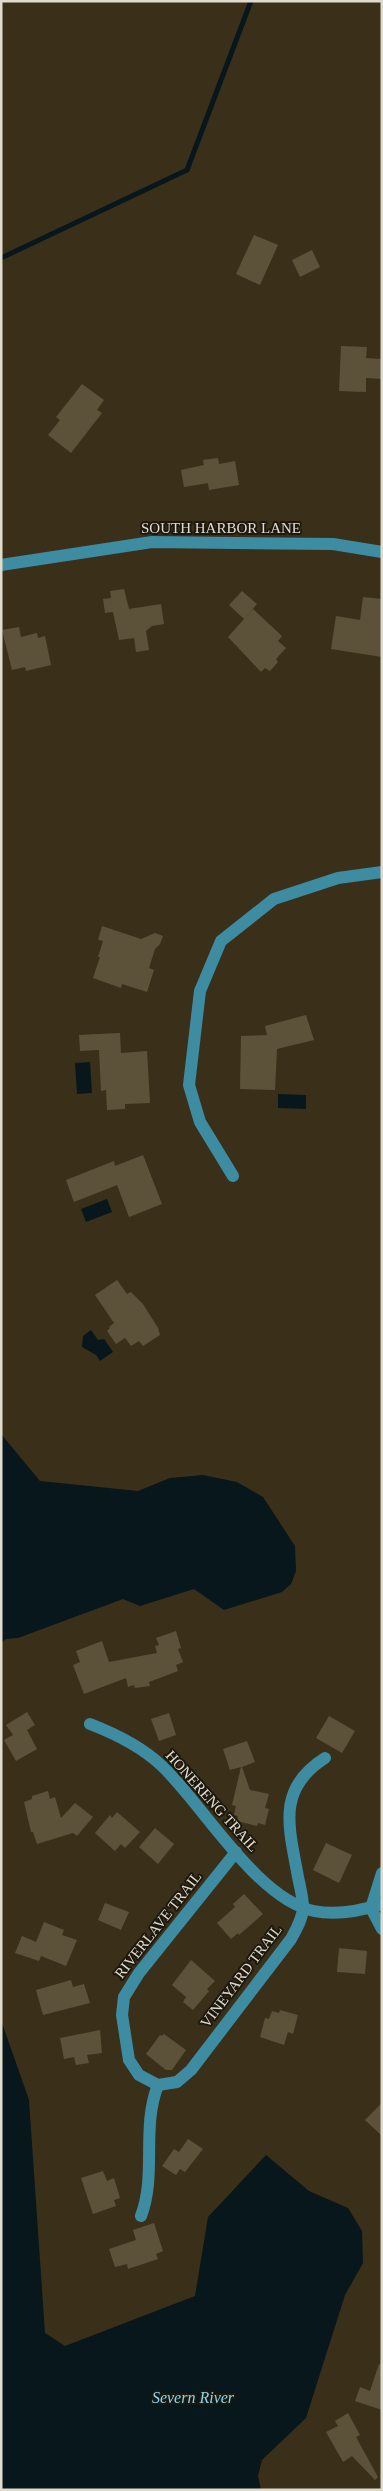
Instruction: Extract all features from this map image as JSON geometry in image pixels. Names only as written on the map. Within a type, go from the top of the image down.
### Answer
[{"type":"street","name":"SOUTH HARBOR LANE","points":[[1,565],[152,542],[333,544],[382,552]]},
{"type":"street","points":[[232,1176],[200,1122],[189,1085],[200,991],[221,941],[274,900],[338,878],[382,872]]},
{"type":"street","name":"HONERENG TRAIL","points":[[90,1724],[126,1740],[160,1764],[236,1852],[269,1886],[303,1908]]},
{"type":"street","points":[[325,1758],[301,1777],[293,1792],[291,1802],[290,1825],[303,1908],[329,1913],[350,1912],[376,1906]]},
{"type":"street","name":"RIVERLAVE TRAIL","points":[[158,2085],[139,2074],[129,2060],[122,2015],[124,1997],[139,1973],[236,1852]]},
{"type":"street","points":[[382,1873],[376,1906],[382,1929]]},
{"type":"street","name":"VINEYARD TRAIL","points":[[158,2085],[177,2082],[192,2070],[291,1939],[299,1924],[303,1908]]},
{"type":"street","points":[[141,2216],[149,2189],[150,2110],[158,2085]]},
{"type":"water","points":[[90,1062],[92,1093],[77,1094],[75,1063]]},
{"type":"water","points":[[278,1094],[306,1095],[306,1109],[278,1108]]},
{"type":"water","points":[[107,1199],[112,1212],[86,1222],[81,1209]]},
{"type":"water","points":[[91,1330],[98,1340],[104,1339],[113,1352],[100,1361],[96,1355],[82,1347],[83,1336]]},
{"type":"water","points":[[1,1434],[40,1481],[138,1491],[170,1478],[203,1475],[237,1482],[263,1497],[295,1546],[296,1571],[291,1584],[282,1592],[224,1610],[194,1589],[140,1606],[123,1599],[18,1638],[6,1639],[1,1643]]},
{"type":"water","name":"Severn River","points":[[1,2020],[29,2100],[45,2333],[65,2346],[195,2296],[208,2217],[266,2155],[309,2191],[348,2208],[362,2231],[363,2263],[345,2295],[306,2418],[262,2460],[258,2476],[261,2490],[1,2490]]},
{"type":"building","points":[[254,235],[278,245],[260,285],[236,274]]},
{"type":"building","points":[[312,250],[320,267],[300,277],[292,260]]},
{"type":"building","points":[[341,346],[367,347],[366,358],[382,359],[382,379],[366,378],[366,392],[339,391]]},
{"type":"building","points":[[82,384],[104,400],[97,410],[102,413],[71,453],[48,435],[60,420],[56,417]]},
{"type":"building","points":[[218,458],[219,464],[235,461],[239,485],[209,490],[208,483],[184,487],[181,470],[204,465],[203,460]]},
{"type":"building","points":[[124,589],[129,609],[161,604],[164,624],[152,626],[146,631],[149,650],[136,652],[134,638],[119,640],[113,612],[105,613],[103,599],[111,598],[110,591]]},
{"type":"building","points":[[242,591],[257,604],[244,619],[229,605]]},
{"type":"building","points":[[363,597],[382,599],[382,657],[331,649],[336,616],[360,620]]},
{"type":"building","points":[[253,609],[282,636],[278,641],[286,648],[276,659],[278,662],[270,671],[265,668],[261,672],[228,637]]},
{"type":"building","points":[[19,627],[21,637],[37,633],[38,638],[45,636],[51,665],[26,671],[25,667],[12,670],[2,630]]},
{"type":"building","points":[[102,926],[141,939],[155,933],[163,936],[160,944],[155,949],[149,968],[154,970],[147,992],[122,984],[121,988],[93,978],[103,941],[98,940]]},
{"type":"building","points":[[306,1015],[314,1040],[277,1049],[275,1090],[240,1089],[241,1036],[267,1035],[265,1026]]},
{"type":"building","points":[[120,1033],[121,1053],[147,1051],[150,1103],[125,1104],[125,1109],[107,1110],[106,1090],[101,1091],[99,1050],[80,1051],[79,1035]]},
{"type":"building","points":[[143,1155],[162,1204],[129,1217],[117,1185],[74,1202],[66,1180],[114,1161],[115,1166]]},
{"type":"building","points":[[117,1280],[127,1294],[131,1292],[143,1304],[158,1328],[160,1335],[143,1346],[139,1341],[131,1346],[125,1338],[116,1344],[107,1331],[114,1323],[95,1295]]},
{"type":"building","points":[[176,1631],[181,1648],[178,1649],[183,1662],[176,1665],[178,1671],[149,1682],[150,1686],[135,1688],[134,1685],[128,1687],[126,1678],[84,1694],[73,1665],[80,1662],[76,1651],[102,1641],[109,1662],[157,1653],[155,1646],[159,1645],[156,1638]]},
{"type":"building","points":[[27,1712],[35,1725],[27,1730],[37,1749],[16,1761],[4,1740],[13,1735],[6,1725]]},
{"type":"building","points":[[169,1713],[176,1735],[159,1741],[151,1719]]},
{"type":"building","points":[[329,1716],[355,1731],[342,1753],[316,1738]]},
{"type":"building","points":[[247,1741],[255,1762],[242,1767],[250,1790],[269,1794],[265,1808],[269,1809],[265,1825],[258,1823],[257,1826],[237,1821],[238,1816],[234,1815],[236,1806],[232,1805],[241,1767],[230,1770],[223,1749]]},
{"type":"building","points":[[48,1791],[50,1799],[55,1797],[61,1818],[75,1803],[93,1817],[77,1836],[73,1833],[37,1844],[33,1832],[31,1832],[24,1802],[32,1799],[32,1796]]},
{"type":"building","points":[[117,1812],[140,1832],[125,1848],[121,1844],[115,1851],[95,1833],[110,1815],[112,1818]]},
{"type":"building","points":[[155,1828],[174,1844],[158,1864],[139,1847]]},
{"type":"building","points":[[326,1843],[352,1855],[339,1883],[313,1870]]},
{"type":"building","points":[[244,1894],[263,1914],[239,1935],[238,1933],[231,1939],[217,1923],[235,1907],[233,1904]]},
{"type":"building","points":[[105,1903],[129,1912],[121,1930],[98,1920]]},
{"type":"building","points":[[44,1922],[64,1930],[62,1935],[77,1940],[66,1966],[41,1956],[39,1961],[15,1953],[22,1936],[36,1942]]},
{"type":"building","points":[[339,1948],[367,1951],[365,1974],[337,1972]]},
{"type":"building","points":[[191,1960],[215,1981],[207,1989],[209,1991],[193,2010],[183,2002],[186,1997],[172,1985]]},
{"type":"building","points":[[71,1980],[73,1987],[84,1984],[90,2003],[43,2015],[36,1990]]},
{"type":"building","points":[[280,2010],[298,2015],[293,2034],[288,2032],[284,2045],[260,2037],[265,2018],[269,2019],[272,2011],[279,2013]]},
{"type":"building","points":[[100,2030],[102,2053],[87,2055],[89,2063],[76,2065],[74,2057],[64,2059],[60,2038]]},
{"type":"building","points":[[164,2034],[186,2050],[172,2070],[166,2070],[146,2054],[160,2035]]},
{"type":"building","points":[[382,2103],[382,2136],[365,2120]]},
{"type":"building","points":[[188,2139],[203,2149],[185,2172],[180,2169],[176,2175],[162,2166],[174,2149],[179,2152]]},
{"type":"building","points":[[103,2171],[107,2181],[114,2178],[120,2198],[114,2200],[116,2206],[93,2214],[81,2178]]},
{"type":"building","points":[[154,2223],[163,2251],[156,2254],[158,2259],[128,2269],[127,2264],[115,2267],[109,2249],[136,2240],[133,2230]]},
{"type":"building","points":[[379,2364],[382,2365],[382,2410],[355,2401],[360,2387],[370,2391]]},
{"type":"building","points":[[348,2413],[360,2435],[356,2437],[378,2477],[375,2480],[352,2456],[343,2462],[326,2432],[338,2426],[335,2421]]},
{"type":"waterway","points":[[1,258],[187,170],[251,1]]}]
